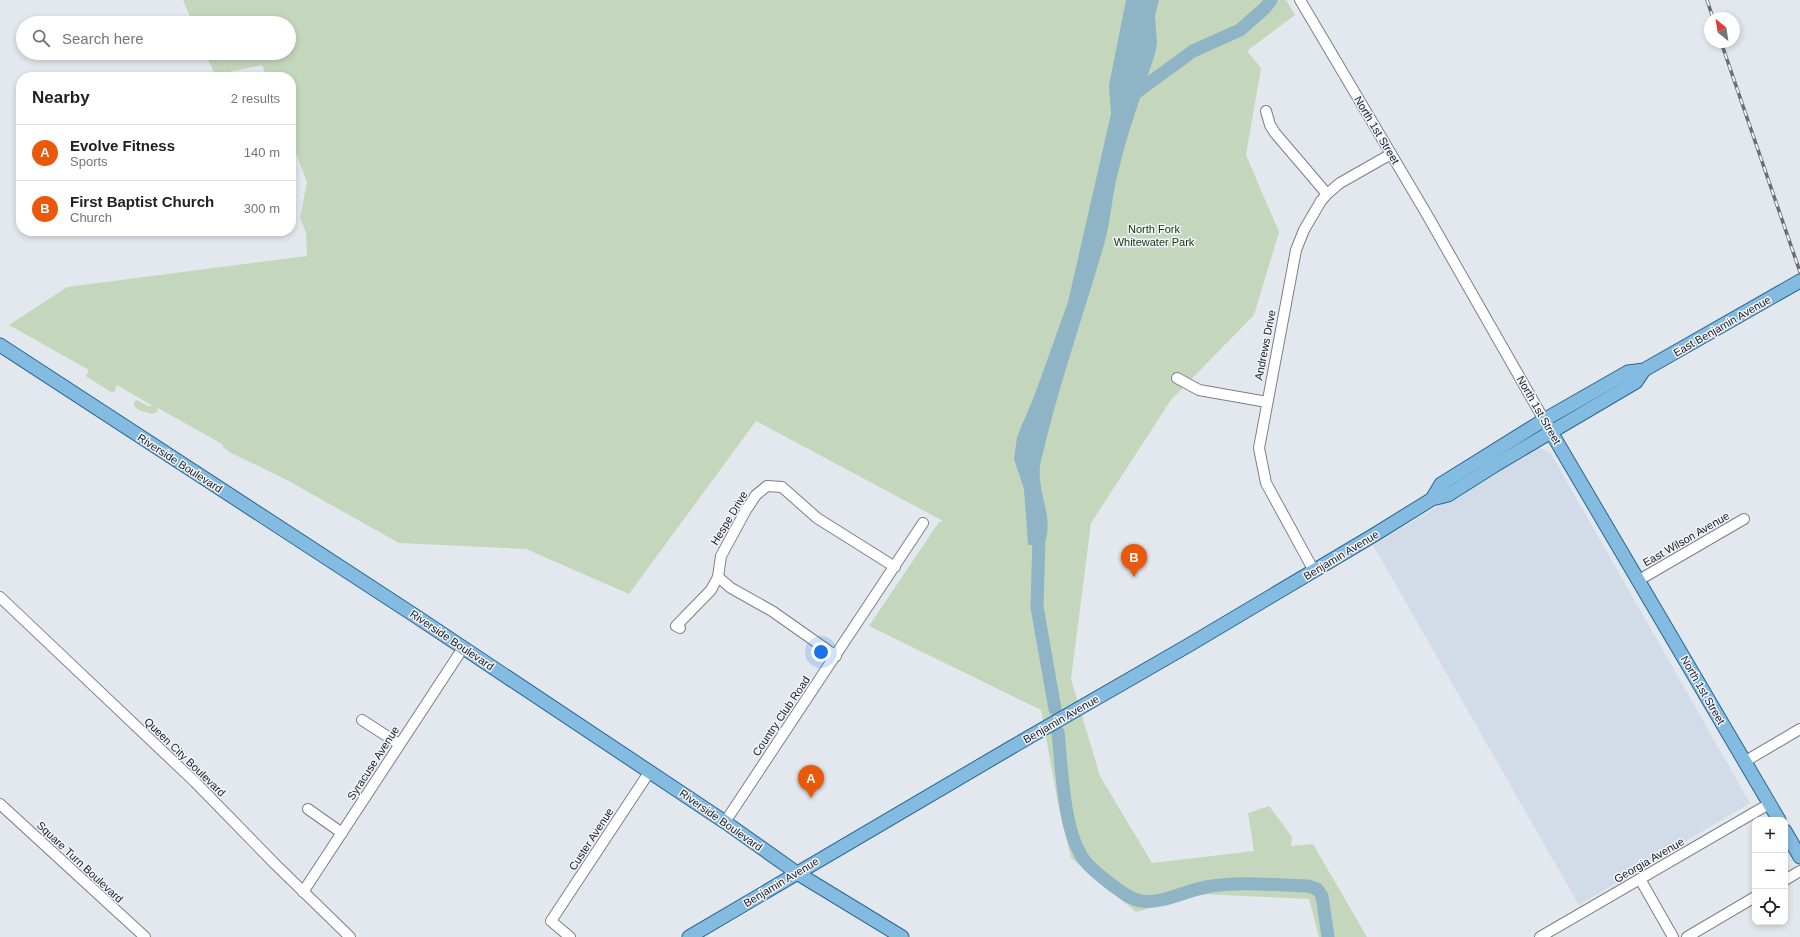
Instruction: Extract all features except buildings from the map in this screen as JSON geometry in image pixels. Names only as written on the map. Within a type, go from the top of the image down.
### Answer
[{"type":"main road","name":"East Benjamin Avenue","points":[[1544,420],[1628,372],[1644,370],[1800,281]]},
{"type":"main road","name":"Riverside Boulevard","points":[[0,345],[650,771],[797,873],[902,937]]},
{"type":"main road","name":"East Benjamin Avenue","points":[[1551,432],[1636,382],[1644,370]]},
{"type":"main road","name":"North 1st Street","points":[[1544,420],[1776,817]]},
{"type":"main road","name":"Benjamin Avenue","points":[[1432,498],[1441,484],[1544,420]]},
{"type":"main road","name":"Benjamin Avenue","points":[[689,937],[1314,571],[1432,498],[1448,495],[1551,432]]},
{"type":"main road","points":[[1788,836],[1800,857]]},
{"type":"street","name":"North 1st Street","points":[[1300,0],[1426,213],[1544,420]]},
{"type":"street","points":[[1266,112],[1270,125],[1275,133],[1327,194]]},
{"type":"street","name":"Andrews Drive","points":[[1314,571],[1266,482],[1260,448],[1267,402],[1296,250],[1304,230],[1320,201],[1327,194],[1340,183],[1391,154]]},
{"type":"street","points":[[1178,378],[1199,390],[1267,402]]},
{"type":"street","name":"Hespe Drive","points":[[718,577],[721,556],[756,494],[767,486],[782,487],[817,518],[895,567]]},
{"type":"street","name":"East Wilson Avenue","points":[[1639,580],[1744,519]]},
{"type":"street","name":"Country Club Road","points":[[725,822],[923,523]]},
{"type":"street","points":[[680,628],[676,626],[711,590],[718,577],[731,588],[772,611],[801,633],[836,656]]},
{"type":"street","name":"Queen City Boulevard","points":[[0,597],[195,782],[303,892],[350,937]]},
{"type":"street","name":"Syracuse Avenue","points":[[303,892],[463,648]]},
{"type":"street","points":[[362,720],[399,744]]},
{"type":"street","points":[[1744,762],[1800,729]]},
{"type":"street","name":"Custer Avenue","points":[[570,937],[552,921],[650,771]]},
{"type":"street","name":"Square Turn Boulevard","points":[[0,804],[145,937]]},
{"type":"street","name":"Georgia Avenue","points":[[1540,937],[1769,804]]},
{"type":"street","points":[[308,809],[342,833]]},
{"type":"street","points":[[1788,878],[1800,871]]},
{"type":"street","points":[[1640,879],[1673,937]]},
{"type":"street","points":[[1687,937],[1752,899]]},
{"type":"shaded area","points":[[1537,447],[1550,452],[1750,803],[1579,905],[1373,545]]},
{"type":"green space","name":"North Fork Whitewater Park","points":[[183,0],[1286,0],[1295,15],[1247,51],[1261,68],[1246,155],[1279,232],[1254,315],[1171,400],[1091,523],[1071,679],[1100,776],[1152,863],[1254,851],[1248,813],[1269,806],[1292,837],[1291,846],[1313,844],[1367,937],[1319,937],[1309,899],[1198,894],[1136,912],[1071,858],[1058,803],[1041,710],[869,626],[939,522],[943,521],[756,421],[629,594],[526,549],[399,543],[285,479],[231,453],[223,447],[222,444],[158,408],[157,412],[152,414],[139,410],[134,406],[134,402],[137,400],[148,406],[153,406],[117,385],[114,392],[111,392],[86,376],[89,370],[9,325],[67,287],[307,256],[306,233],[300,218],[307,182],[296,153],[296,72],[265,72],[262,65],[229,72],[214,72],[208,60],[296,60],[296,16],[190,16]]},
{"type":"water","points":[[1126,0],[1159,0],[1155,16],[1157,43],[1155,54],[1126,143],[1116,181],[1105,241],[1063,378],[1041,461],[1040,482],[1048,524],[1047,534],[1044,544],[1028,545],[1024,489],[1014,459],[1017,437],[1035,394],[1068,302],[1111,114],[1109,85]]},
{"type":"waterway","points":[[1130,97],[1193,51],[1240,30],[1265,8],[1271,0]]},
{"type":"waterway","points":[[1037,528],[1039,536],[1037,607],[1055,709]]},
{"type":"waterway","points":[[1058,732],[1062,781],[1072,834],[1085,861],[1094,871],[1112,885],[1125,894],[1141,901],[1157,901],[1198,889],[1218,885],[1257,884],[1308,886],[1317,889],[1322,896],[1328,937]]},
{"type":"railway","points":[[1707,0],[1711,12]]},
{"type":"railway","points":[[1723,48],[1800,272]]},
{"type":"place","name":"First Baptist Church","points":[[1134,577]]},
{"type":"place","name":"Evolve Fitness","points":[[811,798]]}]
